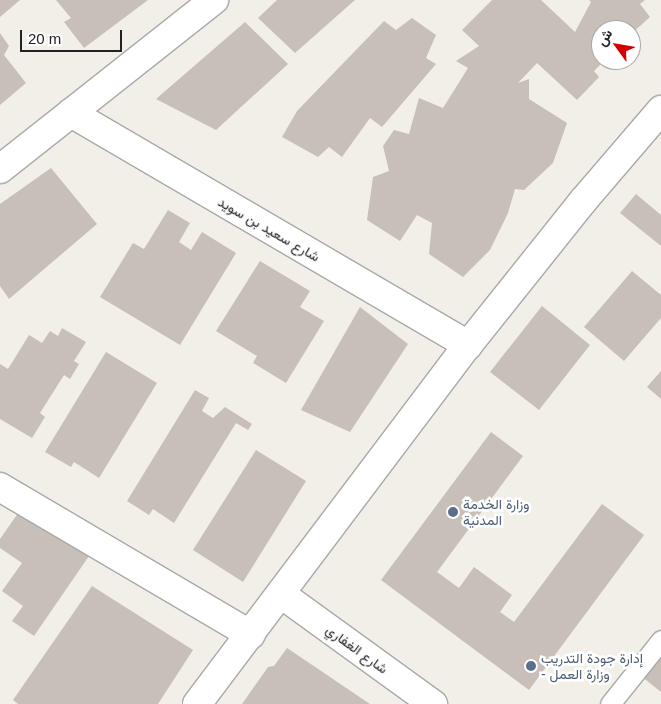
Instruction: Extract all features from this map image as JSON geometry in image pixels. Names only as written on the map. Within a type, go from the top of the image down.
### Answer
[{"type":"street","points":[[0,168],[214,0]]},
{"type":"street","points":[[197,704],[252,634],[468,345],[583,201],[661,110]]},
{"type":"street","name":"شارع سعيد بن سويد","points":[[71,113],[468,345]]},
{"type":"street","points":[[0,487],[252,634]]},
{"type":"street","name":"شارع الغفاري","points":[[281,594],[433,704]]},
{"type":"lane","points":[[610,704],[661,640]]},
{"type":"building","points":[[0,0],[20,0],[0,17]]},
{"type":"building","points":[[56,0],[148,0],[84,48],[64,22],[71,18]]},
{"type":"building","points":[[277,0],[355,0],[295,53],[258,18]]},
{"type":"building","points":[[492,0],[541,0],[575,32],[591,2],[589,0],[645,0],[640,4],[650,17],[641,25],[641,20],[591,20],[591,70],[595,70],[599,77],[577,100],[537,63],[518,83],[529,79],[529,99],[567,123],[553,163],[524,190],[515,189],[508,213],[490,250],[463,277],[429,254],[432,223],[417,215],[400,241],[367,220],[373,177],[389,171],[383,146],[394,130],[409,134],[419,98],[443,108],[468,68],[456,61],[479,46],[462,30]]},
{"type":"building","points":[[412,18],[436,35],[426,58],[436,64],[382,127],[370,118],[342,157],[329,147],[318,157],[282,137],[297,111],[384,21],[396,30]]},
{"type":"building","points":[[245,22],[288,64],[216,130],[156,99]]},
{"type":"building","points":[[0,33],[9,46],[4,55],[26,83],[0,105]]},
{"type":"building","points":[[51,168],[97,224],[9,299],[0,286],[0,204]]},
{"type":"building","points":[[636,194],[661,215],[661,246],[620,213]]},
{"type":"building","points":[[168,210],[190,223],[179,242],[191,250],[202,232],[236,253],[180,345],[100,297],[133,243],[144,249]]},
{"type":"building","points":[[260,261],[310,291],[300,307],[324,321],[286,383],[253,363],[257,356],[216,331]]},
{"type":"building","points":[[632,271],[661,295],[661,318],[624,361],[584,327]]},
{"type":"building","points":[[542,306],[590,345],[539,410],[490,372]]},
{"type":"building","points":[[360,307],[408,344],[350,432],[301,410]]},
{"type":"building","points":[[62,328],[86,342],[74,361],[79,364],[70,379],[64,375],[40,413],[45,417],[32,438],[0,419],[0,364],[8,369],[29,335],[42,343],[50,331],[58,336]]},
{"type":"building","points":[[106,352],[157,383],[99,478],[74,462],[71,467],[45,452]]},
{"type":"building","points":[[661,371],[661,399],[647,387]]},
{"type":"building","points":[[195,390],[209,398],[202,411],[213,418],[225,407],[252,424],[248,430],[236,423],[174,523],[153,509],[149,515],[127,501]]},
{"type":"building","points":[[491,432],[523,456],[437,572],[459,588],[474,567],[512,595],[500,612],[514,622],[602,504],[644,535],[529,690],[381,580]]},
{"type":"building","points":[[256,450],[306,481],[243,582],[193,550]]},
{"type":"building","points":[[21,509],[89,556],[34,636],[12,621],[23,606],[2,591],[22,563],[0,548],[0,539]]},
{"type":"building","points":[[92,586],[193,650],[158,704],[18,704],[13,700]]},
{"type":"building","points":[[287,648],[370,704],[242,704],[268,667],[274,666]]},
{"type":"building","points":[[661,651],[661,692],[641,676]]},
{"type":"place","name":"وزارة الخدمة المدنية","points":[[453,512]]},
{"type":"place","name":"إدارة جودة التدريب - وزارة العمل","points":[[531,666]]}]
